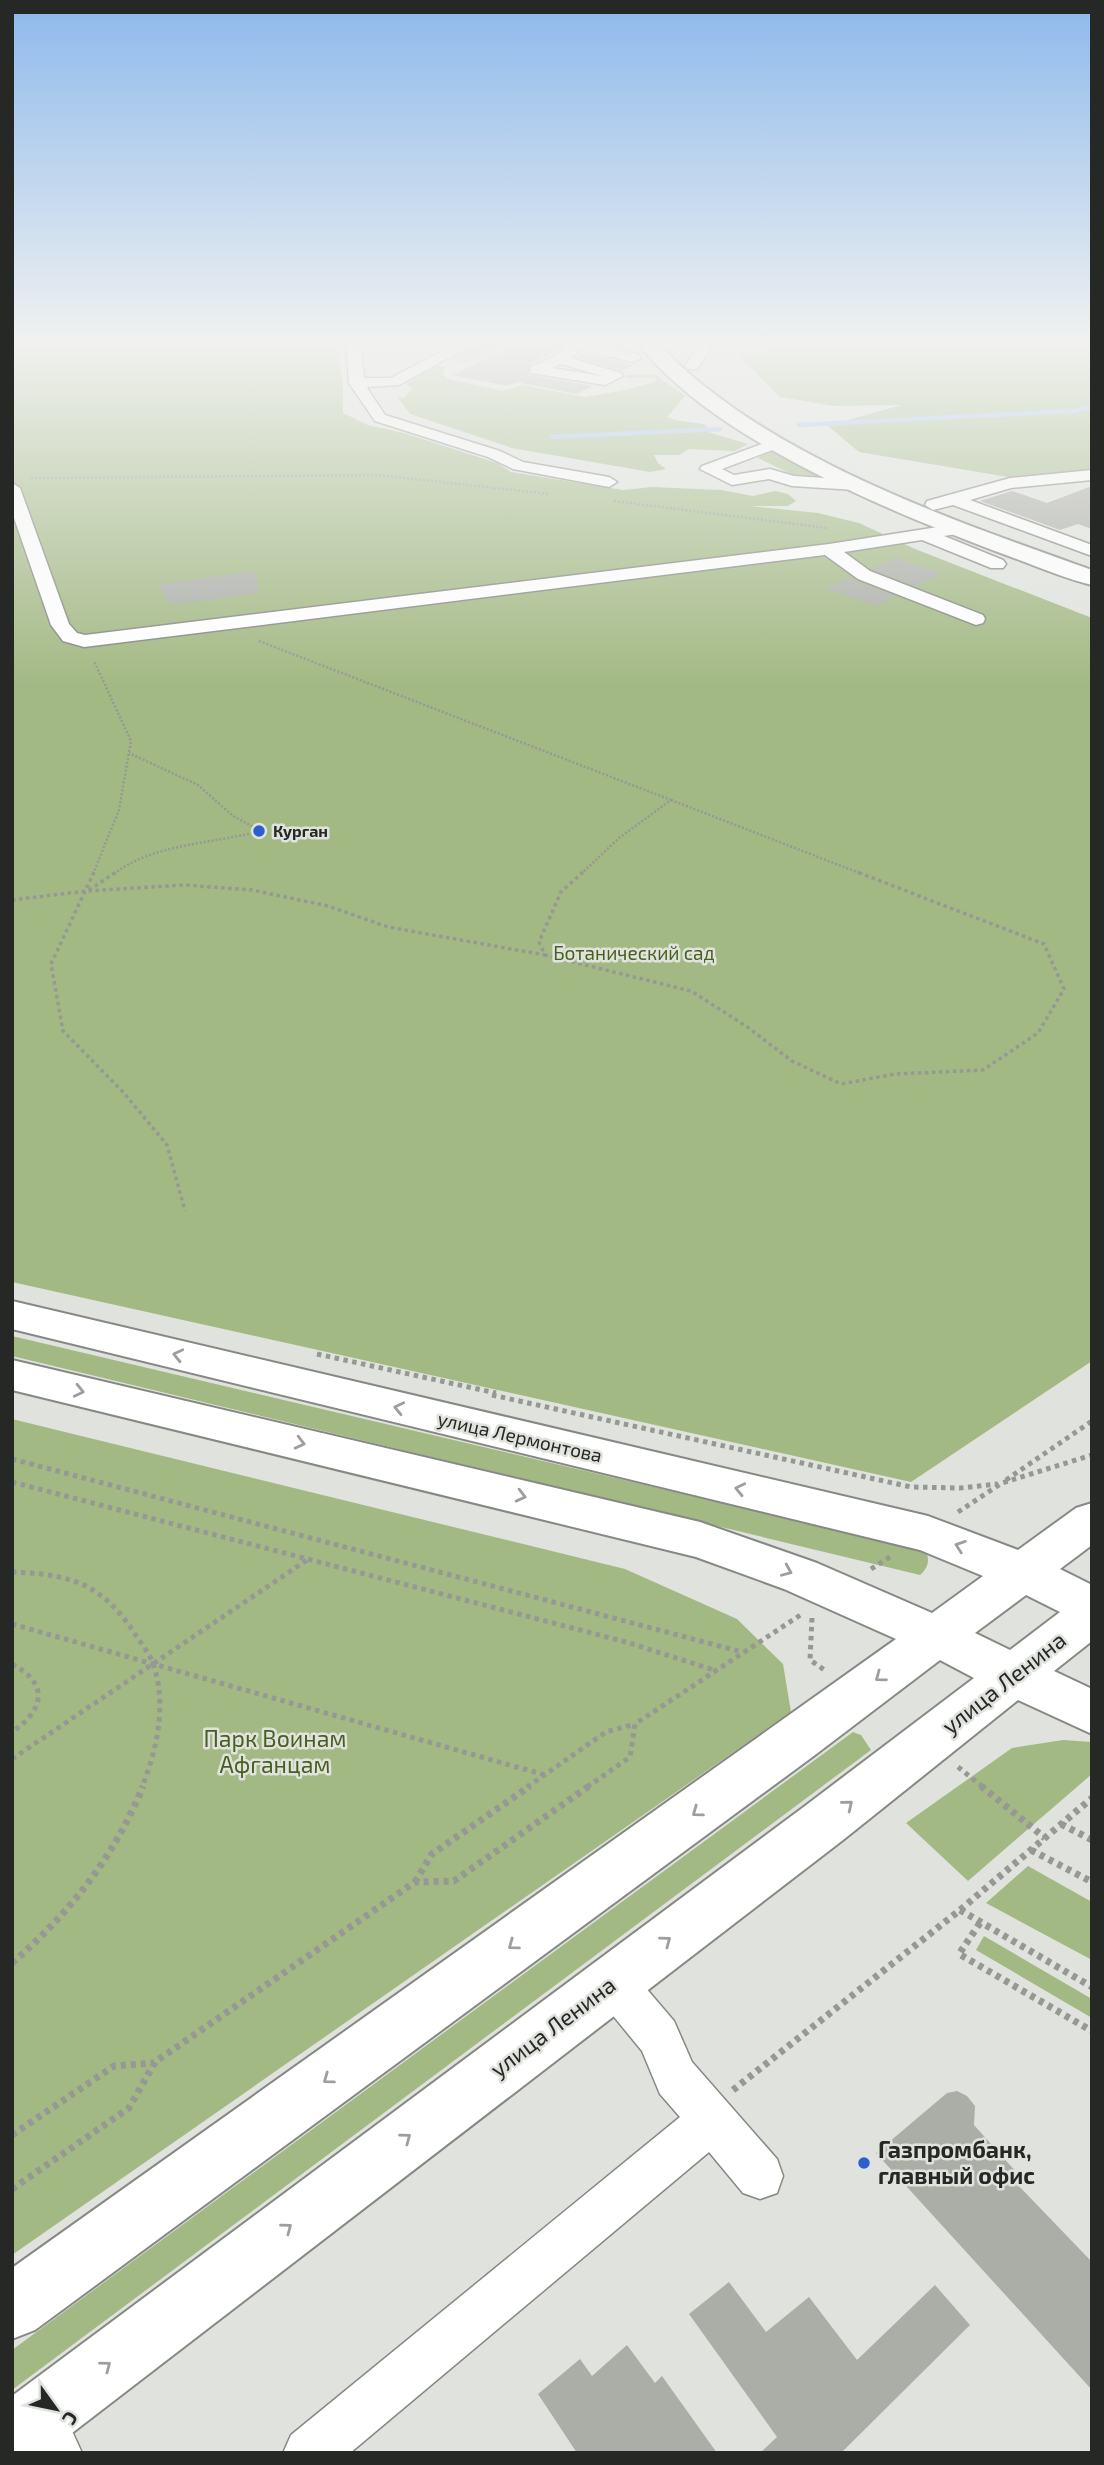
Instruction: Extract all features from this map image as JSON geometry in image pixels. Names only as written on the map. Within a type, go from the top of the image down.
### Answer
[{"type":"main road","points":[[800,455],[855,485],[957,529],[1092,578]]},
{"type":"main road","points":[[828,455],[933,505],[1056,545],[1092,564]]},
{"type":"main road","name":"улица Лермонтова","points":[[12,1315],[928,1534],[1023,1572],[1092,1607]]},
{"type":"main road","points":[[12,1375],[700,1540],[776,1566],[935,1637],[1092,1713]]},
{"type":"main road","points":[[12,2307],[786,1748],[1092,1520]]},
{"type":"main road","name":"улица Ленина","points":[[36,2435],[612,1982],[824,1823],[1092,1614]]},
{"type":"street","points":[[496,455],[519,466],[609,482]]},
{"type":"street","points":[[747,455],[708,469],[732,480],[770,474],[792,481],[855,485]]},
{"type":"street","points":[[734,460],[739,468],[757,475]]},
{"type":"street","points":[[933,505],[1010,483],[1092,475]]},
{"type":"street","points":[[19,483],[60,625],[70,637],[84,641],[829,549],[957,529]]},
{"type":"street","points":[[953,499],[1056,545],[1092,551]]},
{"type":"street","points":[[1056,545],[1089,532]]},
{"type":"street","points":[[925,535],[997,564]]},
{"type":"street","points":[[829,549],[864,575],[976,619]]},
{"type":"street","points":[[612,1982],[658,2036],[676,2078],[760,2176]]},
{"type":"street","points":[[309,2453],[712,2120]]},
{"type":"path","points":[[19,483],[378,475],[555,495]]},
{"type":"path","points":[[610,501],[819,525],[844,533],[864,544]]},
{"type":"path","points":[[12,900],[86,891],[184,885],[252,890],[328,906],[388,927],[545,955],[691,991],[792,1061],[841,1084],[895,1074],[983,1070],[1038,1033],[1064,989],[1044,944],[215,624]]},
{"type":"path","points":[[84,641],[131,741],[119,810],[86,891],[51,964],[63,1031],[124,1093],[167,1145],[185,1211]]},
{"type":"path","points":[[86,891],[109,880],[121,868],[159,854],[192,844],[230,840],[261,831],[233,816],[198,785],[129,754]]},
{"type":"path","points":[[545,955],[540,942],[561,892],[619,838],[671,800]]},
{"type":"path","points":[[304,1354],[911,1487],[960,1488],[1002,1483],[1092,1455]]},
{"type":"path","points":[[315,1354],[910,1484],[958,1486],[1002,1483]]},
{"type":"path","points":[[947,1520],[1092,1421]]},
{"type":"path","points":[[12,1459],[742,1652]]},
{"type":"path","points":[[12,1482],[626,1642],[715,1671]]},
{"type":"path","points":[[869,1570],[892,1556]]},
{"type":"path","points":[[12,1759],[308,1559]]},
{"type":"path","points":[[12,1572],[48,1573],[84,1586],[109,1599],[128,1620],[153,1664],[160,1709],[154,1761],[112,1848],[55,1924],[12,1963]]},
{"type":"path","points":[[12,2189],[129,2108],[155,2063],[415,1882],[432,1854],[606,1732],[635,1724],[813,1607]]},
{"type":"path","points":[[12,1625],[545,1775]]},
{"type":"path","points":[[12,1664],[28,1670],[37,1681],[40,1696],[34,1712],[22,1727],[12,1732]]},
{"type":"path","points":[[415,1882],[454,1881],[630,1757],[635,1724]]},
{"type":"path","points":[[1061,1824],[1092,1840]]},
{"type":"path","points":[[1031,1850],[1092,1882]]},
{"type":"path","points":[[960,1910],[1092,1987]]},
{"type":"path","points":[[980,1923],[959,1954],[1092,2031]]},
{"type":"path","points":[[12,2134],[114,2066],[155,2063]]},
{"type":"green space","name":"Ботанический сад","points":[[12,455],[472,455],[497,463],[511,472],[623,490],[652,487],[721,490],[753,496],[775,491],[788,494],[796,501],[788,506],[750,506],[818,513],[859,523],[915,549],[1092,618],[1092,1361],[911,1482],[12,1282]]},
{"type":"green space","points":[[552,455],[654,455],[658,463],[666,469],[650,472]]},
{"type":"green space","points":[[762,455],[789,455],[831,478],[795,476],[758,458]]},
{"type":"green space","points":[[877,455],[1092,455],[1092,470],[1030,478],[1008,477]]},
{"type":"green space","points":[[12,1336],[926,1551],[928,1564],[920,1575],[12,1356]]},
{"type":"green space","name":"Парк Воинам Афганцам","points":[[12,1419],[625,1569],[737,1619],[783,1664],[791,1712],[12,2255]]},
{"type":"green space","points":[[853,1732],[861,1735],[871,1750],[12,2390],[12,2350]]},
{"type":"green space","points":[[1063,1740],[1092,1742],[1092,1774],[968,1881],[906,1823],[1012,1748]]},
{"type":"green space","points":[[1028,1866],[1092,1902],[1092,1960],[986,1903]]},
{"type":"green space","points":[[984,1936],[1092,1999],[1092,2018],[976,1950]]},
{"type":"building","points":[[1092,486],[1092,529],[1078,524],[1060,530],[980,501],[1012,491],[1047,503]]},
{"type":"building","points":[[897,558],[941,574],[916,586],[871,569]]},
{"type":"building","points":[[256,571],[259,593],[169,605],[159,584]]},
{"type":"building","points":[[851,577],[895,596],[877,606],[825,588]]},
{"type":"building","points":[[957,2091],[967,2096],[975,2106],[974,2125],[1019,2175],[1013,2180],[1092,2262],[1092,2390],[876,2153],[947,2093]]},
{"type":"building","points":[[729,2282],[766,2332],[809,2297],[857,2360],[935,2285],[970,2325],[841,2453],[760,2453],[777,2437],[689,2314]]},
{"type":"building","points":[[627,2345],[655,2383],[662,2376],[717,2453],[577,2453],[538,2394],[580,2359],[592,2376]]},
{"type":"place","name":"Курган","points":[[259,831]]},
{"type":"place","name":"Газпромбанк, главный офис","points":[[864,2163]]}]
